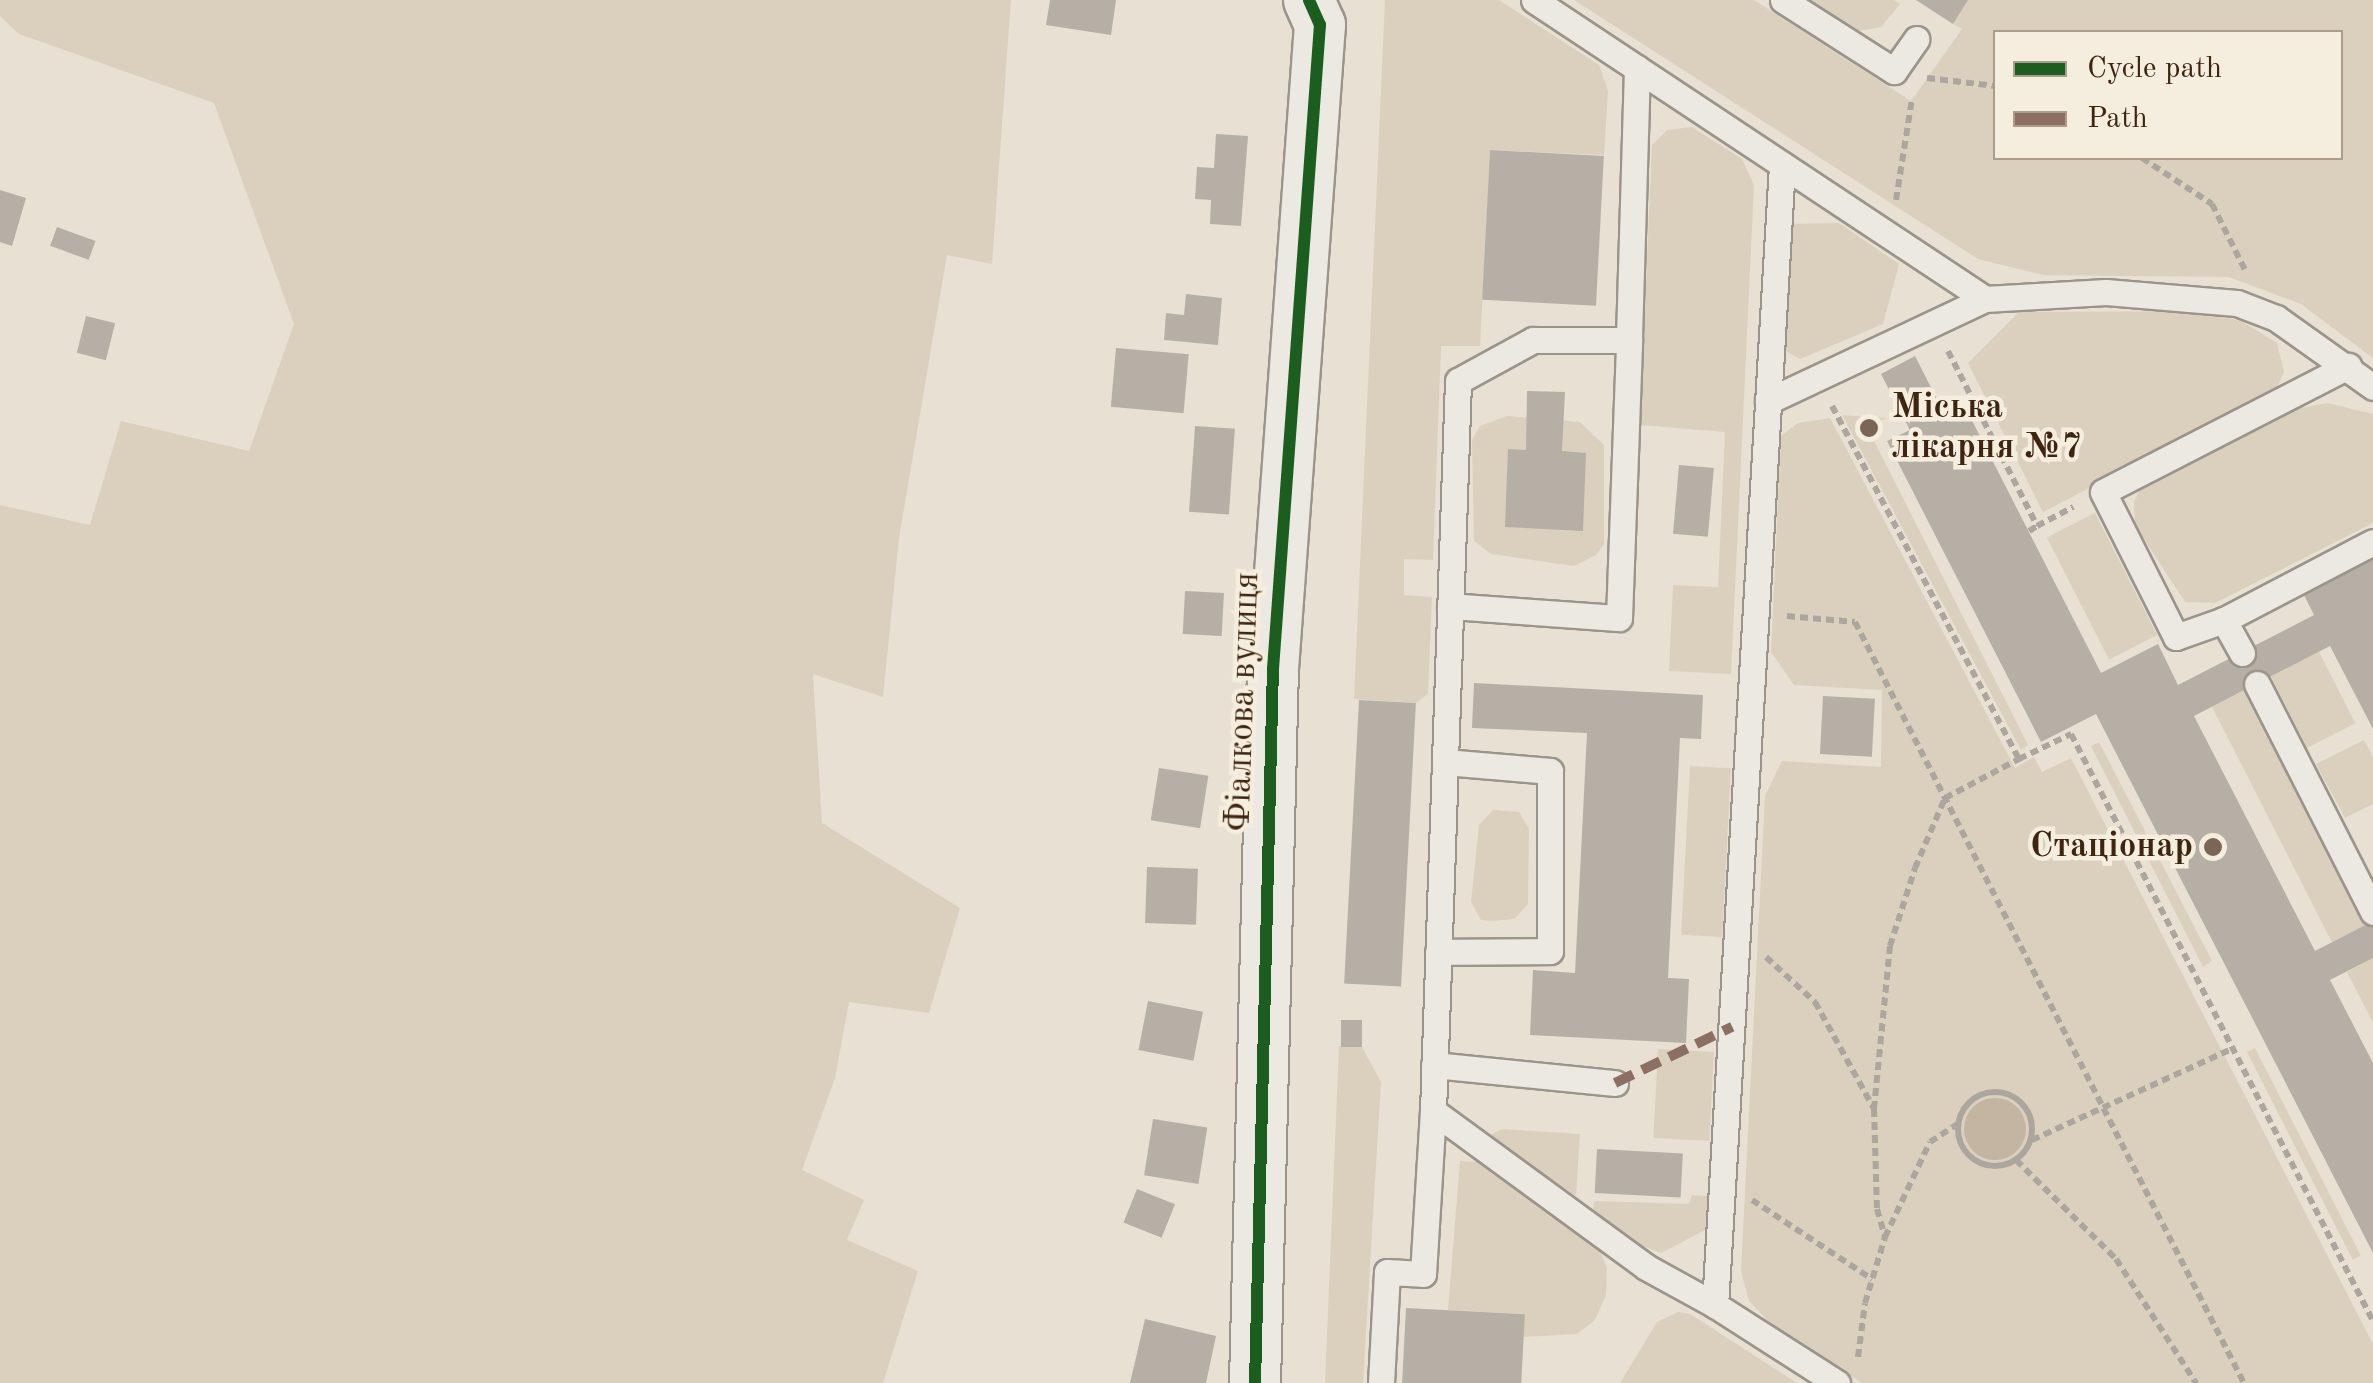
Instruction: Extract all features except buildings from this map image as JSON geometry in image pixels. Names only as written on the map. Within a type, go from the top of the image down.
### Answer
[{"type":"street","name":"Фіалкова вулиця","points":[[1255,1383],[1273,669],[1314,12]]},
{"type":"lane","points":[[1534,0],[1985,299]]},
{"type":"lane","points":[[1783,0],[1894,71],[1916,40]]},
{"type":"lane","points":[[1450,606],[1619,618],[1637,68]]},
{"type":"lane","points":[[1715,1305],[1782,165]]},
{"type":"lane","points":[[1768,402],[1985,299],[2106,292],[2236,303],[2266,314],[2348,366],[2373,387]]},
{"type":"lane","points":[[1381,1383],[1387,1272],[1423,1274],[1433,1111],[1458,381],[1534,340],[1629,340]]},
{"type":"lane","points":[[2348,366],[2103,492],[2176,637],[2224,620],[2373,542]]},
{"type":"lane","points":[[2224,620],[2242,653]]},
{"type":"lane","points":[[2257,684],[2373,912]]},
{"type":"lane","points":[[1438,952],[1550,951],[1550,771],[1444,762]]},
{"type":"lane","points":[[1434,1066],[1615,1083]]},
{"type":"lane","points":[[1433,1111],[1646,1267],[1847,1375]]},
{"type":"path","points":[[1912,76],[1993,86]]},
{"type":"path","points":[[1892,238],[1912,89]]},
{"type":"path","points":[[2145,160],[2212,204],[2266,314]]},
{"type":"path","points":[[1934,323],[2038,526]]},
{"type":"path","points":[[1818,378],[2019,758]]},
{"type":"path","points":[[2028,531],[2103,492]]},
{"type":"path","points":[[1756,613],[1855,622],[2244,1383]]},
{"type":"path","points":[[1886,1237],[1877,1209],[1874,1109],[1890,946],[1945,798],[2071,734],[2373,1321]]},
{"type":"path","points":[[1737,934],[1816,1002],[1874,1109]]},
{"type":"path","points":[[1958,1124],[1964,1150],[1976,1162],[1993,1167],[2016,1160],[2032,1140],[2104,1112],[2232,1049]]},
{"type":"path","points":[[1847,1375],[1886,1237],[1930,1142],[1958,1124],[1967,1104],[1998,1092],[2026,1108],[2032,1140]]},
{"type":"path","points":[[2016,1160],[2116,1260],[2196,1383]]},
{"type":"path","points":[[1722,1180],[1872,1279]]},
{"type":"shaded area","points":[[0,0],[1011,0],[992,264],[947,255],[899,538],[883,697],[813,674],[822,823],[960,908],[929,1013],[849,1002],[835,1078],[802,1170],[864,1200],[847,1240],[918,1271],[883,1383],[0,1383],[0,505],[90,525],[121,421],[249,451],[294,324],[214,103],[19,34],[0,16]]},
{"type":"shaded area","points":[[1385,0],[1499,0],[1599,65],[1608,91],[1604,155],[1490,150],[1480,346],[1441,346],[1433,560],[1404,559],[1404,595],[1432,597],[1428,694],[1416,703],[1354,699]]},
{"type":"shaded area","points":[[1574,0],[1754,0],[1911,101],[1962,29],[1953,24],[1968,0],[2373,0],[2373,358],[2301,304],[2229,277],[2043,275],[1978,259]]},
{"type":"shaded area","points":[[1800,0],[1894,0],[1900,4],[1881,27],[1853,32]]},
{"type":"shaded area","points":[[1692,127],[1742,159],[1754,185],[1731,674],[1669,671],[1673,585],[1718,587],[1725,432],[1640,425],[1652,145],[1667,130]]},
{"type":"shaded area","points":[[1839,223],[1899,264],[1883,324],[1800,359],[1784,350],[1790,224]]},
{"type":"shaded area","points":[[2194,311],[2241,321],[2277,343],[2284,372],[2275,392],[2043,512],[1968,363],[2019,312]]},
{"type":"shaded area","points":[[2327,403],[2373,414],[2373,523],[2215,603],[2185,602],[2135,525],[2134,502],[2143,483],[2296,409]]},
{"type":"shaded area","points":[[1842,415],[1886,418],[1867,427],[2028,745],[2021,750]]},
{"type":"shaded area","points":[[1507,416],[1580,422],[1604,445],[1604,544],[1596,555],[1574,566],[1491,554],[1474,541],[1472,440],[1480,426]]},
{"type":"shaded area","points":[[1830,418],[2015,768],[2034,757],[2042,772],[2071,758],[2373,1344],[2373,1383],[1862,1383],[1770,1323],[1749,1301],[1741,1271],[1765,796],[1782,761],[1881,767],[1882,690],[1794,685],[1771,652],[1781,436],[1798,423]]},
{"type":"shaded area","points":[[2095,513],[2157,635],[2109,660],[2047,538]]},
{"type":"shaded area","points":[[2319,652],[2355,723],[2307,748],[2271,677]]},
{"type":"shaded area","points":[[2245,690],[2365,925],[2332,942],[2212,707]]},
{"type":"shaded area","points":[[2364,740],[2373,757],[2373,804],[2345,818],[2316,764]]},
{"type":"shaded area","points":[[2099,742],[2212,961],[2203,967],[2091,746]]},
{"type":"shaded area","points":[[1690,766],[1731,768],[1722,937],[1681,935]]},
{"type":"shaded area","points":[[1493,810],[1519,812],[1529,829],[1528,904],[1514,919],[1491,921],[1481,920],[1471,902],[1479,825]]},
{"type":"shaded area","points":[[2373,958],[2373,1023],[2347,972]]},
{"type":"shaded area","points":[[1339,1046],[1362,1047],[1381,1082],[1363,1383],[1325,1383]]},
{"type":"shaded area","points":[[2255,1048],[2361,1256],[2353,1260],[2247,1052]]},
{"type":"shaded area","points":[[1658,1049],[1714,1052],[1709,1141],[1653,1138]]},
{"type":"shaded area","points":[[1995,1098],[2017,1107],[2026,1129],[2017,1151],[1995,1160],[1973,1151],[1964,1129],[1973,1107]]},
{"type":"shaded area","points":[[1502,1129],[1580,1134],[1576,1196],[1487,1137]]},
{"type":"shaded area","points":[[1460,1161],[1481,1162],[1596,1242],[1607,1268],[1606,1295],[1595,1320],[1577,1334],[1523,1337],[1524,1314],[1448,1310]]},
{"type":"shaded area","points":[[1692,1195],[1708,1196],[1707,1229],[1661,1253],[1637,1244],[1593,1209],[1594,1201],[1689,1204]]},
{"type":"shaded area","points":[[1678,1312],[1690,1314],[1797,1383],[1620,1383],[1657,1322]]},
{"type":"marked path","points":[[1615,1083],[1732,1027]]},
{"type":"cycle path","points":[[1255,1383],[1273,669],[1320,25],[1309,0]]},
{"type":"place","name":"Міська лікарня №7","points":[[1869,428]]},
{"type":"place","name":"Стаціонар","points":[[2213,847]]}]
